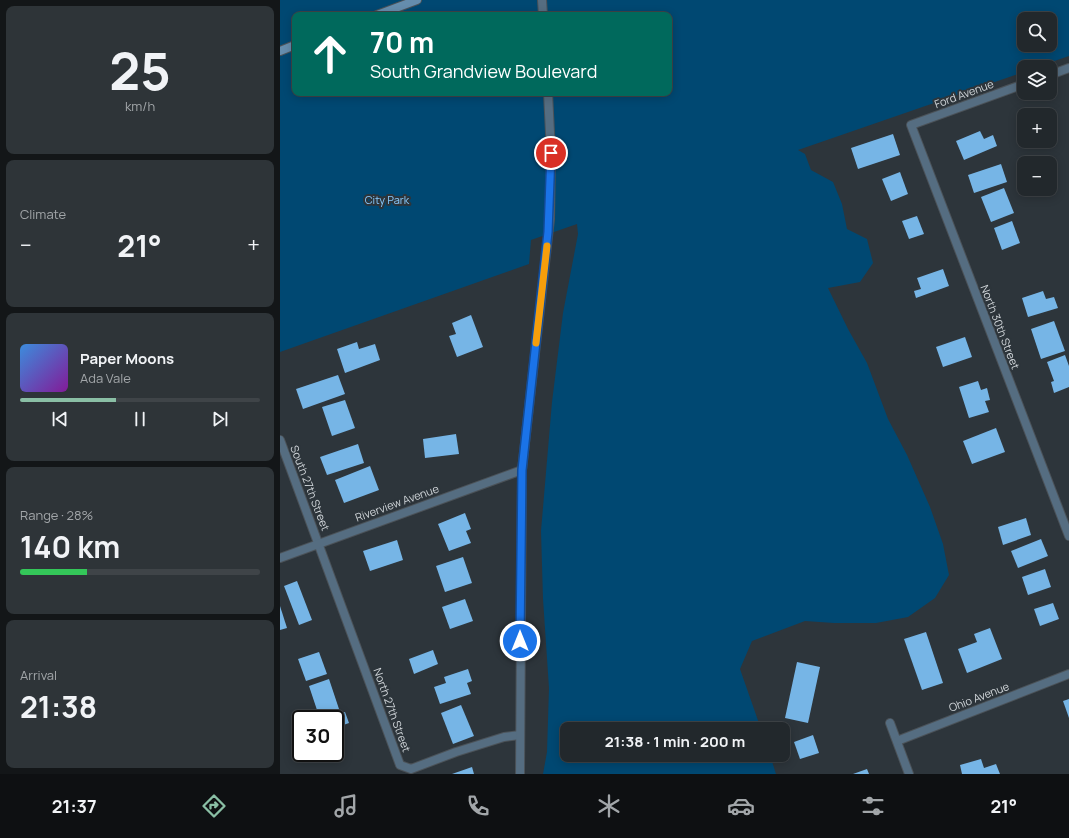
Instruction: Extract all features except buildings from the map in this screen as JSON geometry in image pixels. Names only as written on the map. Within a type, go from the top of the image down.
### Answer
[{"type":"main road","points":[[385,12],[417,0]]},
{"type":"main road","points":[[280,51],[292,46]]},
{"type":"street","points":[[542,0],[543,12]]},
{"type":"street","points":[[1057,72],[1069,68]]},
{"type":"street","name":"Ford Avenue","points":[[911,125],[1017,87]]},
{"type":"street","points":[[520,774],[522,470],[550,220],[551,153],[548,96]]},
{"type":"street","name":"North 30th Street","points":[[911,125],[1069,536]]},
{"type":"street","name":"South 27th Street","points":[[280,440],[319,544]]},
{"type":"street","name":"Riverview Avenue","points":[[280,558],[522,470]]},
{"type":"street","name":"North 27th Street","points":[[319,544],[400,765],[411,769],[456,752],[504,737],[520,735]]},
{"type":"street","name":"Ohio Avenue","points":[[897,741],[1069,674]]},
{"type":"street","points":[[890,723],[909,774]]},
{"type":"green space","name":"City Park","points":[[280,0],[1069,0],[1069,56],[1057,60],[1017,60],[1017,74],[798,150],[805,154],[811,170],[833,182],[842,204],[847,229],[867,239],[873,263],[860,282],[828,288],[867,363],[888,419],[907,455],[930,507],[943,544],[949,575],[935,598],[908,617],[876,623],[805,621],[752,641],[740,669],[759,722],[560,722],[560,762],[772,762],[776,774],[543,774],[547,752],[549,688],[543,599],[541,531],[552,402],[563,313],[578,234],[577,224],[531,240],[529,264],[280,352]]},
{"type":"slow traffic","points":[[536,343],[547,246]]},
{"type":"route","points":[[520,641],[522,470],[550,220],[551,153]]}]
